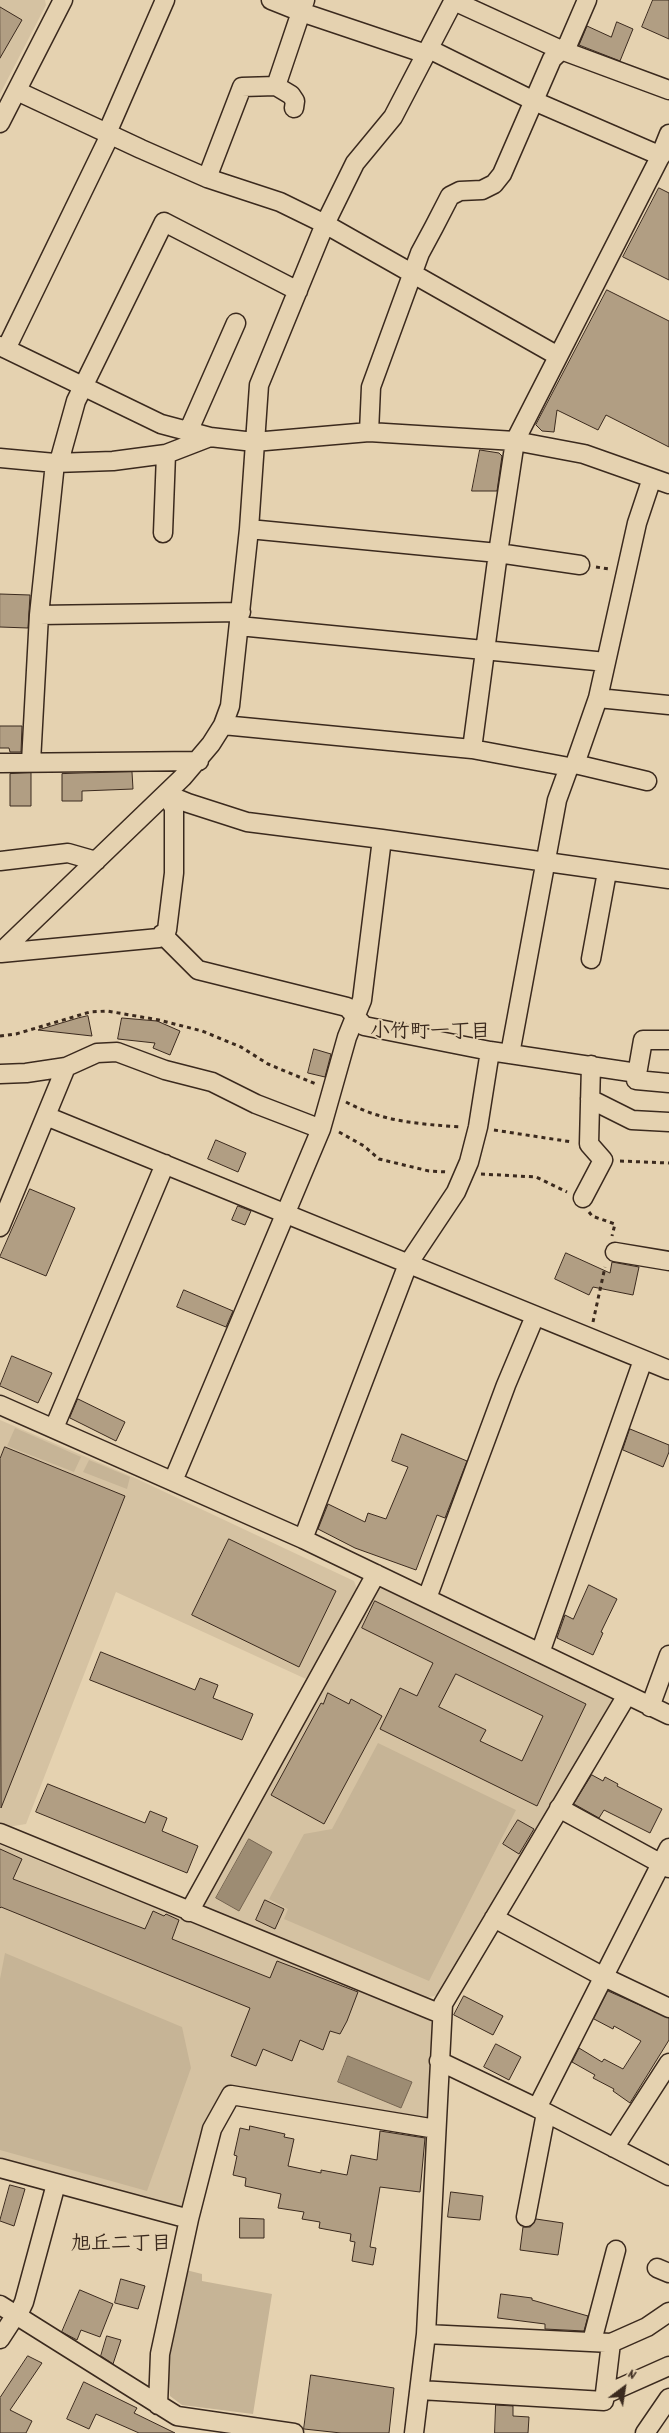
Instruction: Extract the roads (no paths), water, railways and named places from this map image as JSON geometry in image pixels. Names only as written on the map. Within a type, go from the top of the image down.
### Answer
[{"type":"street","points":[[0,123],[63,0]]},
{"type":"street","points":[[165,0],[108,134],[3,348],[161,424],[210,437],[254,442],[369,432],[515,441],[584,454],[669,484]]},
{"type":"street","points":[[271,0],[303,6],[427,52],[663,159]]},
{"type":"street","points":[[369,432],[372,387],[420,253],[450,196],[460,191],[482,190],[494,184],[502,174],[552,58],[568,44],[587,0]]},
{"type":"street","points":[[0,953],[199,761],[223,725],[234,686],[249,529],[259,385],[325,224],[355,163],[393,117],[454,1],[561,50],[669,90]]},
{"type":"street","points":[[276,86],[303,6]]},
{"type":"street","points":[[207,178],[242,87],[276,86],[291,95],[295,101],[294,108]]},
{"type":"street","points":[[17,91],[207,178],[280,202],[325,224],[558,356]]},
{"type":"street","points":[[472,748],[484,649],[515,441],[663,159],[669,134]]},
{"type":"street","points":[[31,762],[39,614],[57,462],[82,386],[164,222],[298,291]]},
{"type":"street","points":[[188,432],[236,323]]},
{"type":"street","points":[[0,458],[57,462],[113,461],[166,454],[210,437]]},
{"type":"street","points":[[163,533],[166,454]]},
{"type":"street","points":[[510,1054],[557,800],[598,698],[637,523],[652,478]]},
{"type":"street","points":[[249,529],[498,553],[580,565]]},
{"type":"street","points":[[39,614],[240,619],[606,662]]},
{"type":"street","points":[[598,698],[669,705]]},
{"type":"street","points":[[223,725],[472,748],[572,765],[647,781]]},
{"type":"street","points":[[0,762],[199,761]]},
{"type":"street","points":[[166,794],[188,804],[247,822],[382,838],[606,872],[669,879]]},
{"type":"street","points":[[0,953],[159,938],[167,930],[174,873],[174,808],[166,794]]},
{"type":"street","points":[[173,1481],[322,1126],[334,1090],[347,1037],[362,1000],[382,838]]},
{"type":"street","points":[[0,861],[68,853],[96,861]]},
{"type":"street","points":[[590,959],[606,872]]},
{"type":"street","points":[[162,934],[198,970],[347,1007],[364,1026],[490,1051],[637,1073]]},
{"type":"street","points":[[669,1040],[643,1040],[636,1080],[669,1083]]},
{"type":"street","points":[[303,1539],[408,1264],[441,1216],[464,1173],[478,1128],[490,1051]]},
{"type":"street","points":[[0,1074],[26,1073],[66,1067],[97,1052],[117,1052],[165,1070],[212,1082],[256,1104],[322,1126]]},
{"type":"street","points":[[581,1201],[603,1160],[589,1144],[591,1065]]},
{"type":"street","points":[[0,1227],[66,1067]]},
{"type":"street","points":[[590,1099],[632,1120],[669,1122]]},
{"type":"street","points":[[46,1116],[669,1370]]},
{"type":"street","points":[[54,1428],[165,1164]]},
{"type":"street","points":[[611,1252],[669,1261]]},
{"type":"street","points":[[427,1598],[506,1385],[535,1316]]},
{"type":"street","points":[[540,1653],[643,1360]]},
{"type":"street","points":[[0,1405],[303,1539],[669,1715]]},
{"type":"street","points":[[189,1912],[376,1574]]},
{"type":"street","points":[[650,1707],[669,1655]]},
{"type":"street","points":[[414,2433],[426,2334],[443,2004],[627,1695]]},
{"type":"street","points":[[526,2217],[541,2110],[604,1977],[666,1860],[559,1808]]},
{"type":"street","points":[[0,1833],[441,2014]]},
{"type":"street","points":[[494,1918],[604,1977],[669,2008]]},
{"type":"street","points":[[439,2062],[541,2110],[669,2176]]},
{"type":"street","points":[[614,2148],[669,2063]]},
{"type":"street","points":[[158,2405],[160,2354],[189,2219],[212,2129],[231,2096],[436,2129]]},
{"type":"street","points":[[0,2168],[189,2219]]},
{"type":"street","points":[[0,2339],[24,2302],[56,2184]]},
{"type":"street","points":[[592,2341],[616,2250]]},
{"type":"street","points":[[0,2305],[16,2317],[177,2416],[183,2425],[290,2433]]},
{"type":"street","points":[[426,2334],[610,2343],[648,2327],[669,2312]]},
{"type":"street","points":[[420,2390],[604,2401],[610,2343]]},
{"type":"street","points":[[606,2394],[669,2366]]},
{"type":"street","points":[[645,2433],[669,2398]]},
{"type":"district","name":"小竹町一丁目","points":[[430,1034]]},
{"type":"district","name":"旭丘二丁目","points":[[121,2246]]}]
